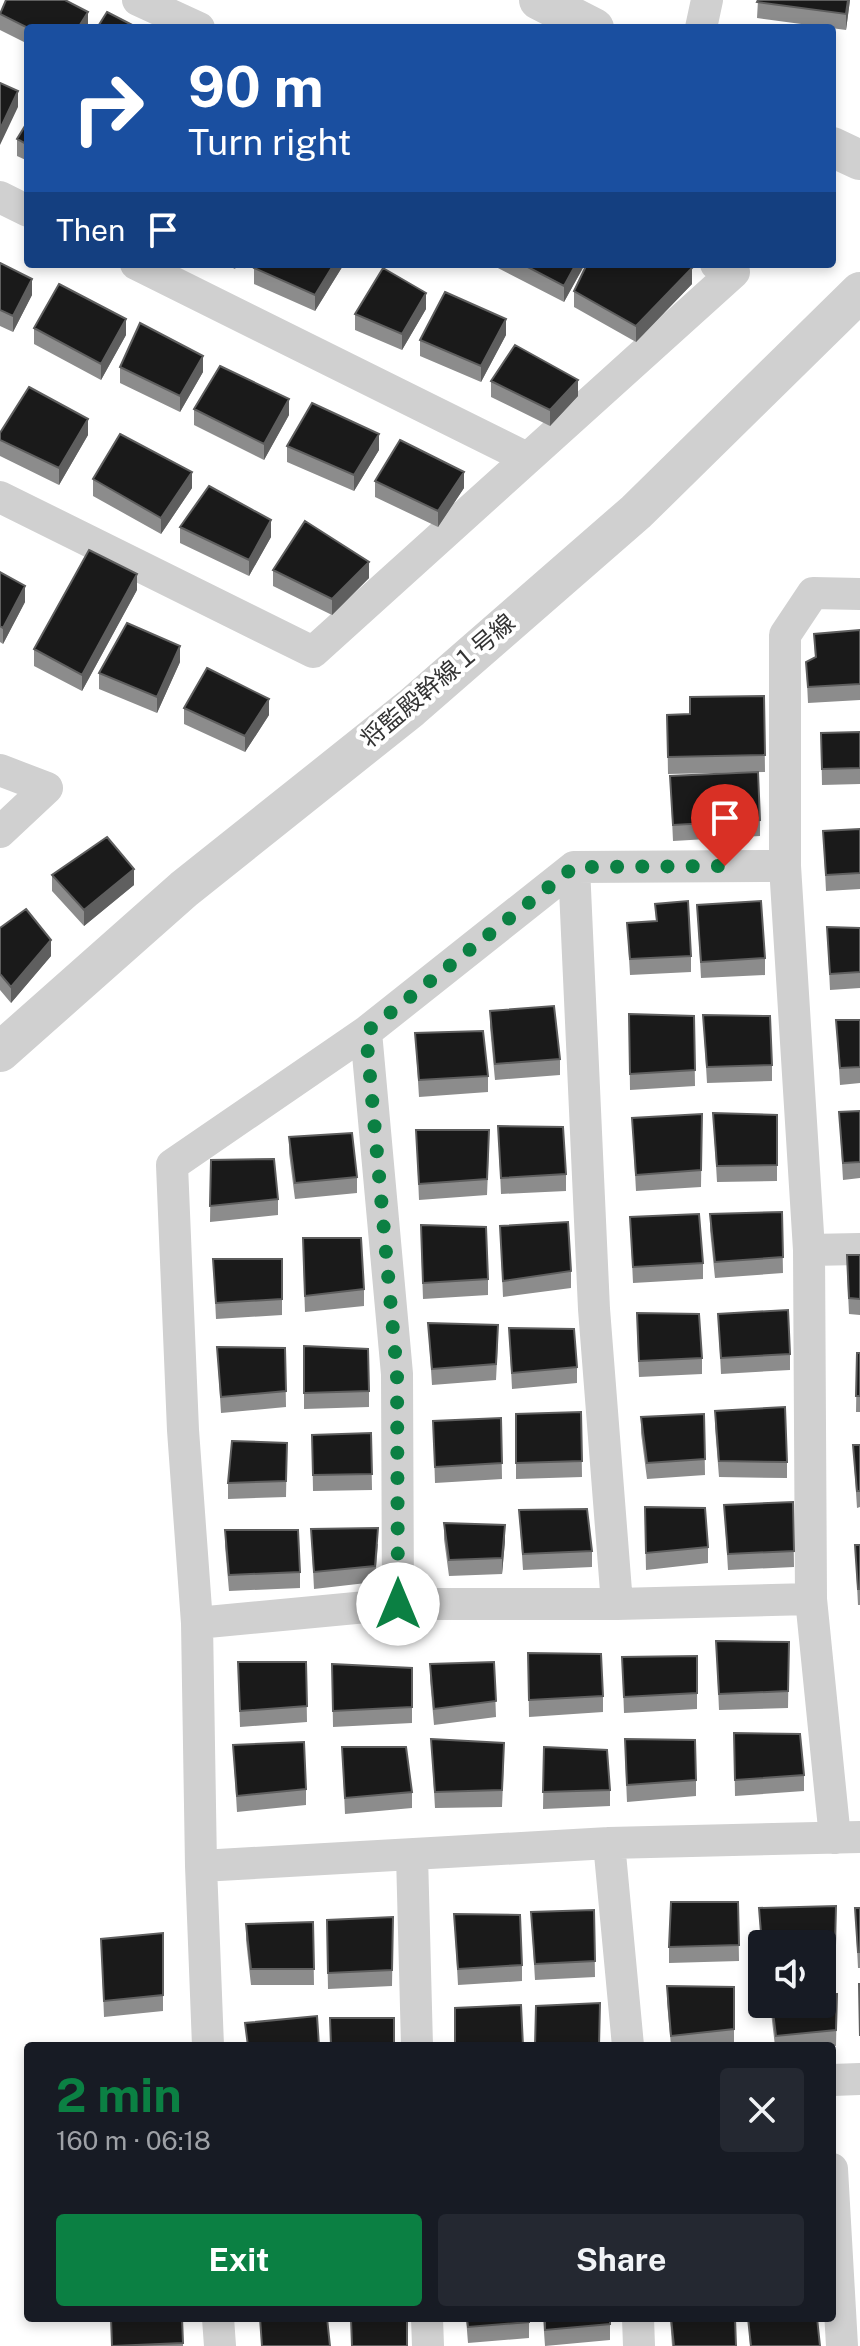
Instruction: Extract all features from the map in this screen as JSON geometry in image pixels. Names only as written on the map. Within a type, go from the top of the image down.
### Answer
[{"type":"street","points":[[138,0],[190,24]]},
{"type":"street","points":[[539,0],[586,24]]},
{"type":"street","points":[[702,24],[707,0]]},
{"type":"street","points":[[836,149],[860,160]]},
{"type":"street","points":[[0,197],[24,209]]},
{"type":"street","points":[[144,268],[527,458]]},
{"type":"street","points":[[0,497],[313,652],[734,272],[725,268]]},
{"type":"street","name":"将監殿幹線１号線","points":[[0,1052],[184,889],[411,708],[636,512],[860,292]]},
{"type":"street","points":[[201,1866],[609,1843],[847,1838],[811,1599],[809,1250],[785,866],[785,635],[813,593],[860,594]]},
{"type":"street","points":[[0,770],[47,788],[0,832]]},
{"type":"street","points":[[208,2042],[197,1623],[183,1430],[172,1165],[366,1032],[574,867],[785,866]]},
{"type":"street","points":[[574,867],[594,1309],[617,1604]]},
{"type":"street","points":[[366,1032],[397,1374],[398,1604]]},
{"type":"street","points":[[809,1250],[860,1249]]},
{"type":"street","points":[[197,1623],[398,1604],[617,1604],[811,1599]]},
{"type":"street","points":[[609,1843],[628,2042]]},
{"type":"street","points":[[412,1855],[417,2042]]},
{"type":"street","points":[[836,2080],[860,2079]]},
{"type":"street","points":[[836,2240],[842,2346]]},
{"type":"street","points":[[218,2322],[220,2346]]},
{"type":"street","points":[[427,2322],[428,2346]]},
{"type":"street","points":[[638,2322],[639,2346]]},
{"type":"building","points":[[6,0],[65,0],[88,12],[80,24],[24,26],[0,14]]},
{"type":"building","points":[[758,0],[848,0],[846,14]]},
{"type":"building","points":[[107,12],[130,24],[100,24]]},
{"type":"building","points":[[0,83],[18,91],[0,129]]},
{"type":"building","points":[[24,128],[24,143],[17,139]]},
{"type":"building","points":[[0,263],[32,279],[13,316],[0,310]]},
{"type":"building","points":[[254,268],[332,268],[315,295]]},
{"type":"building","points":[[383,268],[426,293],[402,334],[355,314]]},
{"type":"building","points":[[530,268],[574,268],[564,286]]},
{"type":"building","points":[[585,268],[692,268],[636,326],[574,291]]},
{"type":"building","points":[[59,284],[126,319],[101,364],[34,328]]},
{"type":"building","points":[[445,292],[506,319],[481,366],[420,340]]},
{"type":"building","points":[[140,323],[203,356],[180,396],[120,367]]},
{"type":"building","points":[[515,345],[578,380],[550,410],[491,381]]},
{"type":"building","points":[[220,366],[289,399],[264,444],[194,409]]},
{"type":"building","points":[[29,387],[88,419],[59,468],[0,440],[0,433]]},
{"type":"building","points":[[312,403],[379,434],[354,475],[287,446]]},
{"type":"building","points":[[120,434],[192,472],[161,518],[93,479]]},
{"type":"building","points":[[400,440],[464,472],[438,511],[375,481]]},
{"type":"building","points":[[209,486],[271,520],[249,560],[180,527]]},
{"type":"building","points":[[305,521],[369,562],[332,599],[273,570]]},
{"type":"building","points":[[89,550],[137,574],[82,675],[34,649]]},
{"type":"building","points":[[0,572],[25,586],[3,628],[0,626]]},
{"type":"building","points":[[127,623],[180,646],[157,697],[99,673]]},
{"type":"building","points":[[860,630],[860,684],[808,687],[806,662],[816,657],[814,634]]},
{"type":"building","points":[[207,668],[269,699],[245,736],[184,708]]},
{"type":"building","points":[[764,696],[765,755],[668,757],[667,715],[690,714],[690,697]]},
{"type":"building","points":[[860,732],[860,768],[822,769],[821,733]]},
{"type":"building","points":[[758,772],[760,820],[673,825],[670,776]]},
{"type":"building","points":[[860,829],[860,873],[826,875],[823,831]]},
{"type":"building","points":[[107,837],[134,869],[84,910],[52,875]]},
{"type":"building","points":[[688,901],[691,956],[630,959],[627,923],[657,921],[655,904]]},
{"type":"building","points":[[761,901],[765,958],[701,962],[697,905]]},
{"type":"building","points":[[26,909],[51,940],[11,987],[0,974],[0,928]]},
{"type":"building","points":[[827,927],[860,928],[860,972],[830,974]]},
{"type":"building","points":[[554,1006],[560,1059],[495,1064],[490,1011]]},
{"type":"building","points":[[629,1014],[694,1016],[695,1070],[630,1074]]},
{"type":"building","points":[[703,1015],[770,1016],[772,1065],[707,1067]]},
{"type":"building","points":[[836,1020],[860,1020],[860,1067],[840,1068]]},
{"type":"building","points":[[483,1031],[488,1076],[419,1080],[415,1033]]},
{"type":"building","points":[[860,1111],[860,1162],[843,1163],[839,1112]]},
{"type":"building","points":[[713,1113],[777,1115],[777,1165],[717,1166]]},
{"type":"building","points":[[702,1114],[701,1170],[636,1175],[632,1118]]},
{"type":"building","points":[[498,1126],[563,1127],[566,1174],[501,1178]]},
{"type":"building","points":[[416,1130],[489,1130],[487,1179],[419,1184]]},
{"type":"building","points":[[352,1133],[357,1177],[295,1183],[289,1137]]},
{"type":"building","points":[[274,1159],[278,1199],[210,1206],[211,1160]]},
{"type":"building","points":[[782,1212],[783,1257],[715,1262],[710,1214]]},
{"type":"building","points":[[699,1214],[703,1263],[633,1267],[630,1217]]},
{"type":"building","points":[[568,1222],[571,1271],[503,1281],[500,1226]]},
{"type":"building","points":[[421,1225],[486,1227],[488,1279],[423,1283]]},
{"type":"building","points":[[303,1238],[361,1238],[364,1289],[305,1296]]},
{"type":"building","points":[[847,1255],[860,1255],[860,1299],[849,1298]]},
{"type":"building","points":[[213,1259],[282,1259],[282,1299],[216,1303]]},
{"type":"building","points":[[788,1310],[790,1354],[721,1358],[718,1314]]},
{"type":"building","points":[[637,1313],[699,1314],[702,1358],[639,1361]]},
{"type":"building","points":[[428,1323],[498,1325],[496,1364],[432,1369]]},
{"type":"building","points":[[509,1328],[574,1329],[577,1367],[512,1373]]},
{"type":"building","points":[[304,1346],[368,1349],[369,1391],[304,1393]]},
{"type":"building","points":[[217,1347],[285,1348],[286,1391],[221,1397]]},
{"type":"building","points":[[857,1353],[860,1353],[860,1396],[856,1396]]},
{"type":"building","points":[[785,1407],[787,1462],[719,1461],[715,1411]]},
{"type":"building","points":[[581,1412],[582,1461],[516,1463],[516,1414]]},
{"type":"building","points":[[704,1414],[705,1459],[647,1463],[641,1417]]},
{"type":"building","points":[[501,1418],[502,1463],[435,1467],[433,1421]]},
{"type":"building","points":[[371,1433],[372,1474],[313,1475],[312,1435]]},
{"type":"building","points":[[232,1441],[287,1443],[286,1481],[228,1483]]},
{"type":"building","points":[[853,1445],[860,1445],[860,1491],[857,1491]]},
{"type":"building","points":[[793,1502],[794,1551],[728,1554],[724,1505]]},
{"type":"building","points":[[645,1507],[705,1508],[708,1547],[646,1553]]},
{"type":"building","points":[[587,1509],[592,1551],[523,1554],[519,1510]]},
{"type":"building","points":[[444,1523],[505,1525],[502,1558],[449,1560]]},
{"type":"building","points":[[378,1528],[375,1566],[314,1572],[311,1529]]},
{"type":"building","points":[[225,1530],[298,1530],[300,1572],[229,1575]]},
{"type":"building","points":[[855,1545],[860,1545],[860,1589],[858,1589]]},
{"type":"building","points":[[716,1641],[789,1642],[788,1691],[719,1694]]},
{"type":"building","points":[[528,1653],[601,1654],[603,1696],[529,1700]]},
{"type":"building","points":[[697,1656],[697,1693],[624,1697],[622,1657]]},
{"type":"building","points":[[238,1662],[306,1662],[307,1706],[240,1711]]},
{"type":"building","points":[[494,1662],[496,1701],[434,1709],[430,1664]]},
{"type":"building","points":[[332,1664],[412,1668],[412,1707],[333,1711]]},
{"type":"building","points":[[734,1733],[800,1734],[804,1775],[735,1780]]},
{"type":"building","points":[[431,1739],[504,1743],[502,1790],[435,1792]]},
{"type":"building","points":[[625,1739],[695,1740],[696,1780],[627,1785]]},
{"type":"building","points":[[304,1742],[306,1789],[237,1796],[233,1745]]},
{"type":"building","points":[[342,1747],[406,1747],[412,1792],[345,1798]]},
{"type":"building","points":[[544,1747],[607,1750],[610,1790],[543,1792]]},
{"type":"building","points":[[671,1902],[738,1902],[739,1945],[669,1947]]},
{"type":"building","points":[[836,1906],[835,1930],[761,1930],[759,1908]]},
{"type":"building","points":[[855,1908],[860,1908],[860,1952],[858,1952]]},
{"type":"building","points":[[594,1910],[595,1961],[535,1964],[531,1912]]},
{"type":"building","points":[[454,1914],[520,1915],[522,1965],[458,1969]]},
{"type":"building","points":[[393,1917],[392,1970],[328,1973],[327,1920]]},
{"type":"building","points":[[313,1922],[314,1969],[251,1969],[246,1924]]},
{"type":"building","points":[[163,1933],[163,1995],[104,2001],[101,1939]]},
{"type":"building","points":[[667,1986],[734,1987],[734,2029],[671,2036]]},
{"type":"building","points":[[837,1994],[836,2030],[776,2036],[774,2018],[836,2018]]},
{"type":"building","points":[[600,2003],[599,2042],[535,2042],[536,2006]]},
{"type":"building","points":[[521,2005],[523,2042],[455,2042],[455,2008]]},
{"type":"building","points":[[317,2016],[319,2042],[247,2042],[245,2023]]},
{"type":"building","points":[[330,2018],[394,2018],[394,2042],[331,2042]]},
{"type":"building","points":[[111,2322],[182,2322],[183,2343],[112,2346]]},
{"type":"building","points":[[260,2322],[327,2322],[330,2346],[262,2346]]},
{"type":"building","points":[[351,2322],[407,2322],[407,2346],[352,2346]]},
{"type":"building","points":[[467,2322],[529,2322],[468,2327]]},
{"type":"building","points":[[545,2322],[610,2322],[610,2324],[545,2330]]},
{"type":"building","points":[[671,2322],[735,2322],[736,2346],[674,2346]]},
{"type":"building","points":[[748,2322],[817,2322],[820,2346],[751,2346]]},
{"type":"route","points":[[398,1604],[397,1374],[366,1032],[574,867],[725,866]]}]
